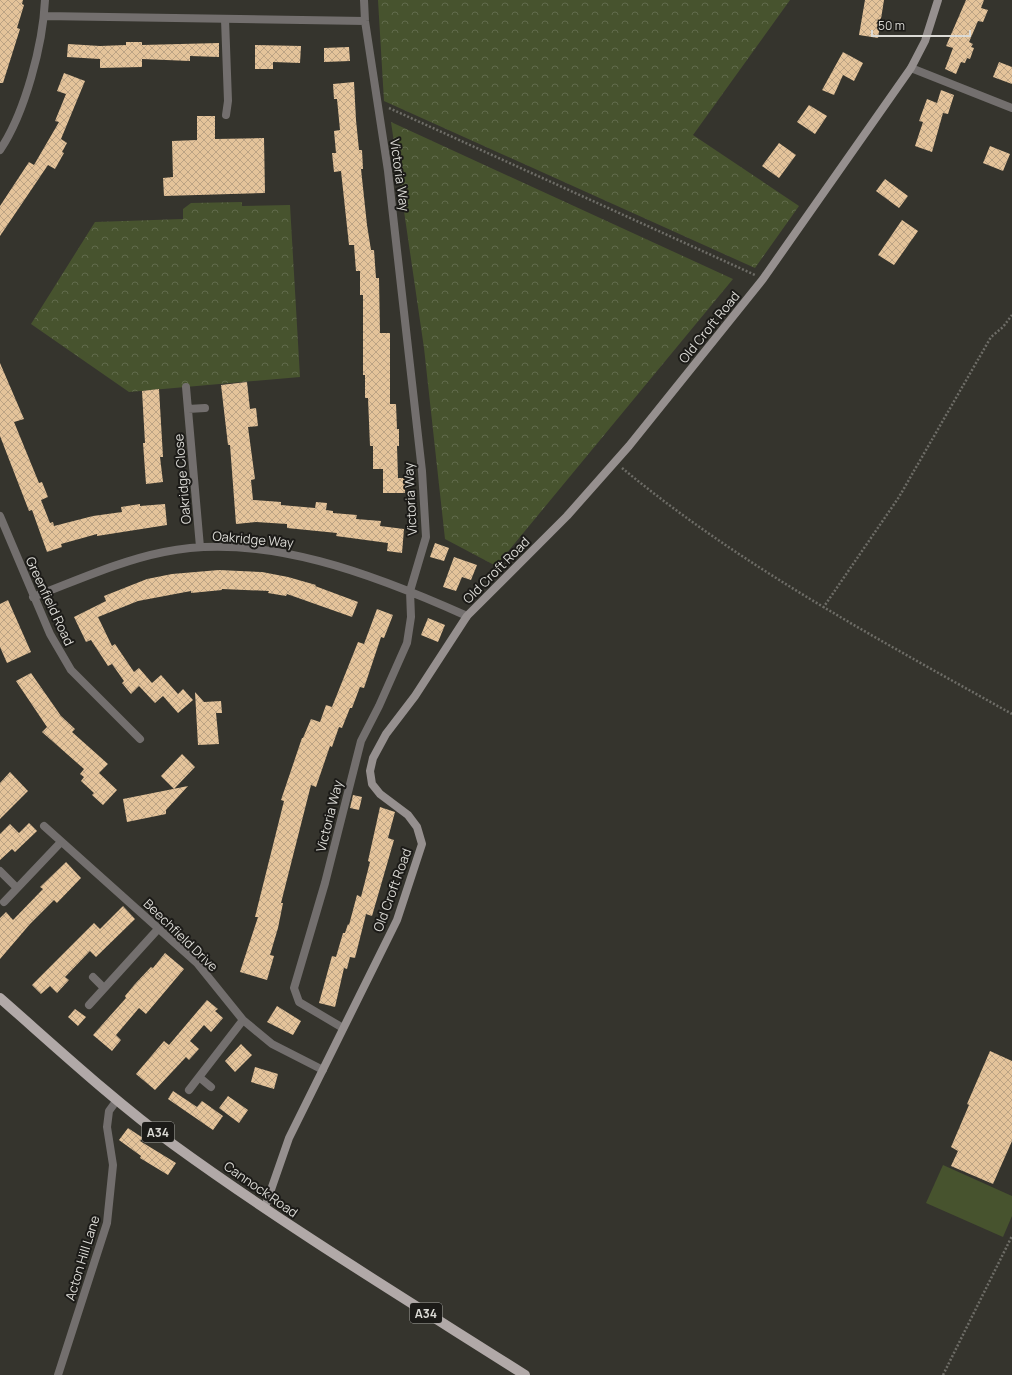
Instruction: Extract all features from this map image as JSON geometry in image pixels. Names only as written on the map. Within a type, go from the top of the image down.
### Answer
[{"type":"main road","name":"Cannock Road","points":[[0,998],[117,1100],[174,1145],[327,1250],[525,1375]]},
{"type":"street","name":"Victoria Way","points":[[342,1028],[299,1002],[294,988],[324,883],[361,741],[379,706],[407,643],[410,617],[410,591],[426,537],[423,486],[388,171],[365,21],[364,0]]},
{"type":"street","name":"Old Croft Road","points":[[265,1207],[290,1138],[342,1028],[397,920],[422,844],[418,827],[408,815],[380,794],[372,784],[370,771],[373,758],[386,734],[415,696],[467,616],[567,516],[614,461],[629,446],[763,279],[911,68],[925,41],[938,0]]},
{"type":"street","points":[[0,150],[8,138],[32,75],[44,8],[224,19],[365,21]]},
{"type":"street","points":[[224,19],[228,101],[226,115]]},
{"type":"street","points":[[911,68],[1012,108]]},
{"type":"street","name":"Oakridge Close","points":[[186,387],[200,547]]},
{"type":"street","points":[[188,409],[205,408]]},
{"type":"street","name":"Greenfield Road","points":[[0,516],[33,597],[50,634],[71,670],[140,739]]},
{"type":"street","name":"Oakridge Way","points":[[33,597],[136,559],[165,552],[200,547],[292,554],[352,571],[410,591],[467,616]]},
{"type":"street","name":"Beechfield Drive","points":[[44,826],[159,928],[196,964],[243,1020],[272,1044],[323,1070]]},
{"type":"street","points":[[4,902],[61,842]]},
{"type":"street","points":[[0,871],[17,888]]},
{"type":"street","points":[[89,1005],[159,928]]},
{"type":"street","points":[[93,977],[104,988]]},
{"type":"street","points":[[189,1090],[243,1020]]},
{"type":"street","points":[[199,1077],[211,1087]]},
{"type":"street","name":"Acton Hill Lane","points":[[58,1375],[107,1223],[113,1165],[107,1127],[109,1111],[117,1100]]},
{"type":"path","points":[[377,102],[763,279]]},
{"type":"path","points":[[823,608],[899,497],[991,337],[1003,327],[1012,315]]},
{"type":"path","points":[[614,461],[662,501],[746,560],[823,608],[1012,714]]},
{"type":"path","points":[[943,1375],[1012,1236]]},
{"type":"green space","points":[[378,0],[790,0],[693,135],[799,206],[755,268],[384,101]]},
{"type":"green space","points":[[391,122],[733,279],[496,566],[445,539],[424,348]]},
{"type":"green space","points":[[242,202],[242,206],[290,205],[300,377],[129,392],[31,324],[95,222],[183,219],[183,209],[191,203]]},
{"type":"green space","points":[[943,1165],[1012,1196],[1012,1216],[1003,1237],[926,1203]]},
{"type":"building","points":[[0,0],[23,0],[22,4],[24,5],[17,28],[20,29],[3,83],[0,83]]},
{"type":"building","points":[[865,0],[884,0],[878,38],[859,35]]},
{"type":"building","points":[[966,0],[984,0],[981,8],[988,10],[983,22],[978,21],[969,42],[973,44],[971,47],[974,48],[970,59],[967,58],[965,63],[961,62],[956,74],[945,69],[953,48],[946,46]]},
{"type":"building","points":[[126,42],[142,42],[142,45],[219,43],[219,57],[190,56],[190,61],[142,59],[142,67],[100,68],[100,59],[67,57],[68,44],[100,46],[126,45]]},
{"type":"building","points":[[255,45],[301,46],[300,63],[273,62],[273,69],[255,69]]},
{"type":"building","points":[[349,47],[350,61],[324,62],[324,48]]},
{"type":"building","points":[[843,52],[863,63],[854,81],[843,75],[834,95],[822,90]]},
{"type":"building","points":[[999,62],[1012,67],[1012,84],[993,77]]},
{"type":"building","points":[[64,73],[85,81],[61,139],[67,143],[62,152],[64,153],[55,169],[48,165],[0,236],[0,206],[29,162],[34,165],[59,122],[55,121],[66,94],[57,91]]},
{"type":"building","points":[[354,82],[359,150],[362,150],[363,169],[361,169],[367,225],[371,250],[374,250],[376,278],[379,278],[380,333],[390,333],[390,404],[396,404],[397,429],[399,429],[399,446],[397,446],[398,478],[405,478],[405,493],[383,493],[383,469],[373,469],[373,446],[370,446],[368,398],[365,398],[365,375],[363,375],[363,295],[360,295],[360,271],[356,271],[354,245],[349,245],[341,171],[334,172],[332,153],[336,153],[334,131],[340,130],[337,99],[334,99],[333,84]]},
{"type":"building","points":[[941,90],[954,95],[948,114],[943,113],[932,152],[915,146],[923,122],[919,121],[927,99],[937,103]]},
{"type":"building","points":[[809,105],[827,116],[815,134],[797,122]]},
{"type":"building","points":[[197,116],[215,116],[215,139],[264,138],[265,193],[164,196],[163,178],[173,177],[172,141],[197,140]]},
{"type":"building","points":[[779,143],[796,155],[779,178],[762,166]]},
{"type":"building","points":[[990,146],[1010,154],[1003,171],[983,163]]},
{"type":"building","points":[[885,179],[908,196],[899,208],[876,191]]},
{"type":"building","points":[[902,220],[918,231],[894,265],[878,255]]},
{"type":"building","points":[[0,363],[24,419],[14,422],[39,483],[42,482],[48,497],[41,500],[50,523],[53,522],[54,526],[93,516],[122,512],[121,507],[140,504],[140,506],[165,504],[167,525],[97,536],[97,534],[61,544],[62,547],[47,552],[32,510],[29,511],[0,436]]},
{"type":"building","points":[[247,382],[250,409],[256,408],[258,426],[248,427],[255,479],[251,480],[253,500],[281,502],[281,505],[315,508],[316,502],[327,503],[326,510],[333,511],[333,513],[357,515],[356,519],[381,521],[380,526],[404,529],[402,553],[387,551],[388,543],[336,536],[337,533],[287,528],[287,524],[256,522],[236,524],[230,445],[228,445],[221,385]]},
{"type":"building","points":[[159,389],[163,457],[160,457],[163,482],[146,484],[143,443],[145,443],[142,391]]},
{"type":"building","points":[[435,543],[449,548],[444,561],[430,557]]},
{"type":"building","points":[[454,557],[477,565],[471,580],[462,577],[456,591],[443,587]]},
{"type":"building","points":[[219,570],[262,572],[288,577],[316,585],[315,586],[358,602],[352,617],[287,594],[286,596],[268,593],[269,591],[222,589],[191,593],[191,591],[138,601],[98,617],[112,646],[115,644],[134,672],[139,668],[152,683],[161,675],[178,694],[183,689],[193,700],[178,713],[163,696],[155,703],[139,686],[131,694],[122,683],[124,681],[112,664],[108,666],[91,640],[86,642],[74,617],[106,601],[104,596],[147,579],[172,574]]},
{"type":"building","points":[[8,600],[31,652],[7,663],[0,647],[0,604]]},
{"type":"building","points":[[377,609],[393,615],[384,638],[381,637],[364,688],[360,687],[342,728],[339,727],[332,747],[330,746],[316,787],[311,785],[281,903],[283,903],[278,928],[270,955],[274,956],[267,980],[240,972],[258,917],[255,917],[284,801],[281,800],[302,738],[311,719],[320,722],[326,705],[332,707],[358,642],[364,644]]},
{"type":"building","points":[[428,618],[445,625],[438,642],[421,635]]},
{"type":"building","points":[[31,673],[61,716],[75,729],[72,732],[108,764],[99,773],[117,790],[103,805],[92,795],[94,793],[81,781],[84,777],[80,774],[84,769],[42,732],[47,727],[16,681]]},
{"type":"building","points":[[195,692],[204,702],[221,701],[222,713],[216,713],[219,744],[198,745]]},
{"type":"building","points":[[182,754],[195,767],[174,789],[161,776]]},
{"type":"building","points":[[10,772],[28,791],[0,819],[0,783]]},
{"type":"building","points":[[188,786],[166,810],[166,814],[127,822],[123,799]]},
{"type":"building","points":[[353,795],[362,797],[359,810],[350,808]]},
{"type":"building","points":[[380,807],[395,812],[388,838],[394,840],[372,916],[366,914],[355,958],[350,957],[347,969],[344,968],[335,1007],[319,1003],[332,956],[336,957],[343,933],[345,933],[348,924],[349,925],[357,895],[361,897],[370,862],[368,861]]},
{"type":"building","points":[[29,823],[37,831],[15,852],[12,849],[0,860],[0,834],[10,824],[19,833]]},
{"type":"building","points":[[66,862],[81,878],[57,903],[54,900],[30,924],[0,959],[0,918],[6,912],[13,920],[43,889],[40,887]]},
{"type":"building","points":[[123,906],[135,919],[96,957],[90,951],[65,977],[69,980],[57,993],[50,986],[41,994],[32,985],[94,923],[100,929]]},
{"type":"building","points":[[165,953],[184,969],[146,1014],[139,1008],[116,1035],[121,1040],[112,1051],[93,1035],[126,998],[125,996],[135,984],[151,967],[153,968]]},
{"type":"building","points":[[207,1000],[218,1009],[215,1011],[223,1018],[211,1032],[204,1025],[190,1041],[199,1049],[189,1060],[186,1057],[155,1090],[136,1074],[164,1041],[169,1045]]},
{"type":"building","points":[[277,1006],[301,1021],[293,1035],[267,1022]]},
{"type":"building","points":[[75,1009],[86,1017],[78,1026],[68,1017]]},
{"type":"building","points":[[241,1044],[252,1055],[235,1072],[225,1061]]},
{"type":"building","points":[[990,1051],[1012,1061],[1012,1141],[993,1184],[951,1166],[958,1151],[951,1147],[969,1105],[967,1104]]},
{"type":"building","points":[[255,1067],[278,1074],[274,1089],[251,1082]]},
{"type":"building","points":[[173,1091],[197,1107],[202,1101],[223,1116],[213,1130],[168,1099]]},
{"type":"building","points":[[228,1096],[248,1110],[239,1123],[219,1108]]},
{"type":"building","points":[[128,1128],[143,1138],[140,1141],[176,1163],[168,1175],[140,1158],[141,1156],[119,1140]]}]
